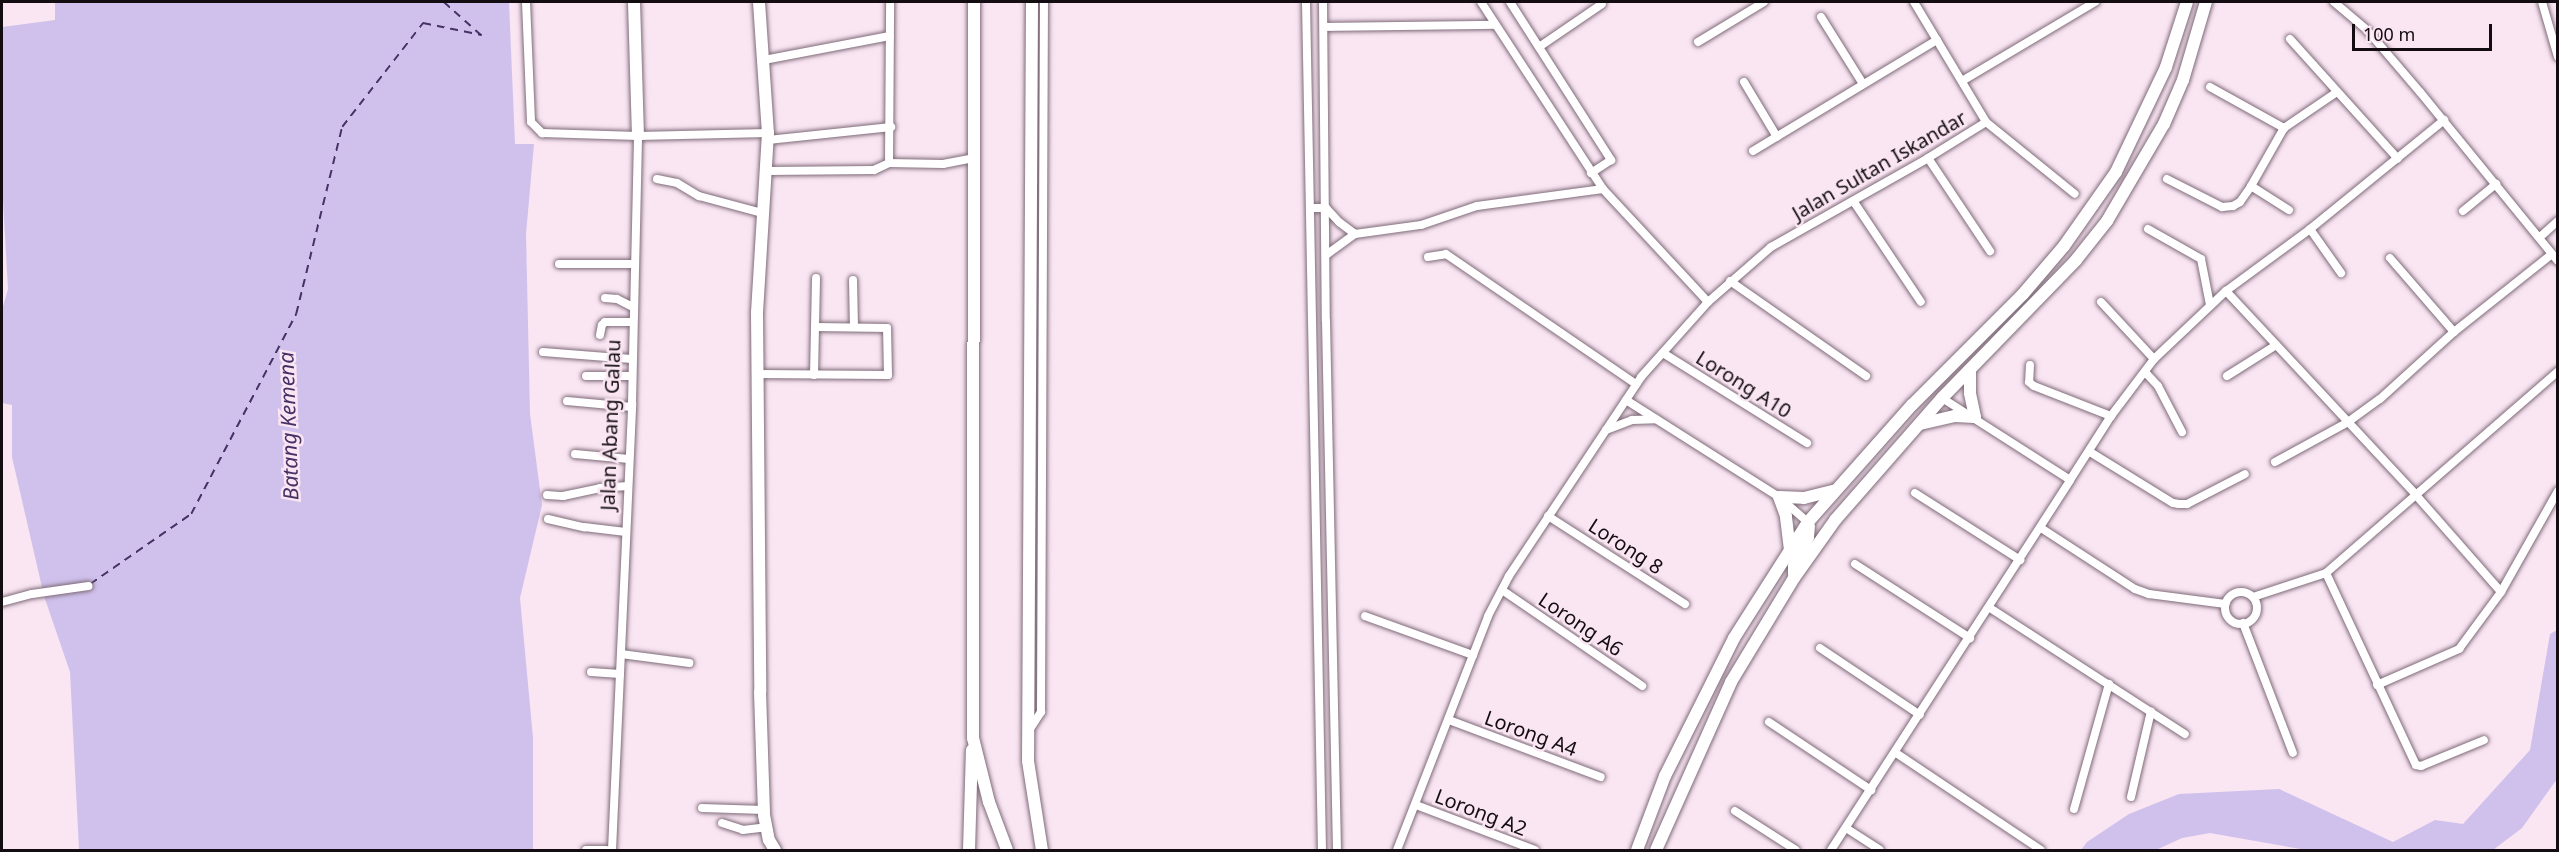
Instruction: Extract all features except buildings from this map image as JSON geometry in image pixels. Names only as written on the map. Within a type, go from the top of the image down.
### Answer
[{"type":"street","points":[[526,2],[531,122],[533,126],[547,135],[768,136],[891,127]]},
{"type":"street","name":"Jalan Abang Galau","points":[[612,850],[632,407],[638,136],[634,2]]},
{"type":"street","points":[[759,2],[765,60],[768,136],[762,213],[758,374],[759,599],[764,810],[771,847]]},
{"type":"street","points":[[889,163],[890,2]]},
{"type":"street","points":[[969,850],[973,738],[974,2]]},
{"type":"street","points":[[1032,2],[1028,761],[1042,850]]},
{"type":"street","points":[[1028,732],[1041,712],[1044,2]]},
{"type":"street","points":[[1306,2],[1322,850]]},
{"type":"street","points":[[1323,2],[1337,850]]},
{"type":"street","points":[[1481,2],[1603,189],[1708,302]]},
{"type":"street","points":[[1510,2],[1611,160],[1591,172]]},
{"type":"street","points":[[1698,42],[1764,2]]},
{"type":"street","name":"Jalan Sultan Iskandar","points":[[1397,850],[1473,655],[1502,590],[1636,384],[1708,302],[1771,247],[1854,202],[1986,122],[1914,2]]},
{"type":"street","points":[[1962,81],[2095,2]]},
{"type":"street","points":[[1637,850],[1665,776],[1734,638],[1808,522],[1912,405],[2023,294],[2064,246],[2116,172],[2166,67],[2187,2]]},
{"type":"street","points":[[1656,850],[1731,682],[1794,578],[1836,519],[1942,398],[2076,260],[2118,203],[2164,124],[2183,80],[2206,2]]},
{"type":"street","points":[[2275,462],[2348,422],[2380,399],[2454,332],[2554,257],[2444,120],[2367,30],[2334,2]]},
{"type":"street","points":[[2542,2],[2558,57]]},
{"type":"street","points":[[1539,47],[1602,4]]},
{"type":"street","points":[[1821,17],[1863,84]]},
{"type":"street","points":[[1324,27],[1495,25]]},
{"type":"street","points":[[765,60],[890,36]]},
{"type":"street","points":[[2290,39],[2397,159]]},
{"type":"street","points":[[1753,151],[1936,40]]},
{"type":"street","points":[[1744,82],[1777,137]]},
{"type":"street","points":[[2210,87],[2284,128]]},
{"type":"street","points":[[2167,179],[2223,207],[2240,202],[2284,128],[2337,92]]},
{"type":"street","points":[[1831,850],[1896,753],[2111,416],[2154,359],[2226,291],[2310,229],[2444,120]]},
{"type":"street","points":[[1986,122],[2075,194]]},
{"type":"street","points":[[767,171],[874,170],[889,163],[943,164],[973,158]]},
{"type":"street","points":[[1928,158],[1990,251]]},
{"type":"street","points":[[657,179],[677,183],[699,196],[762,213]]},
{"type":"street","points":[[2463,211],[2496,184]]},
{"type":"street","points":[[2251,186],[2289,210]]},
{"type":"street","points":[[1313,326],[1320,321],[1326,256],[1355,234],[1421,225],[1477,206],[1603,189]]},
{"type":"street","points":[[1854,202],[1921,302]]},
{"type":"street","points":[[1310,208],[1326,208],[1355,234]]},
{"type":"street","points":[[2540,237],[2558,221]]},
{"type":"street","points":[[2148,229],[2201,259],[2210,305]]},
{"type":"street","points":[[2310,229],[2342,273]]},
{"type":"street","points":[[1428,257],[1446,254],[1636,384]]},
{"type":"street","points":[[2390,258],[2454,332]]},
{"type":"street","points":[[559,264],[634,264]]},
{"type":"street","points":[[814,375],[816,278]]},
{"type":"street","points":[[853,280],[854,327]]},
{"type":"street","points":[[1730,281],[1866,376]]},
{"type":"street","points":[[2226,291],[2415,494],[2501,592]]},
{"type":"street","points":[[605,298],[633,307]]},
{"type":"street","points":[[2101,302],[2154,359]]},
{"type":"street","points":[[600,335],[605,322],[633,322]]},
{"type":"street","points":[[758,374],[888,375],[887,328],[815,327]]},
{"type":"street","points":[[2227,376],[2276,345]]},
{"type":"street","points":[[543,352],[632,359]]},
{"type":"street","name":"Lorong A10","points":[[1664,353],[1807,443]]},
{"type":"street","points":[[2030,365],[2029,382],[2034,386],[2111,416]]},
{"type":"street","points":[[1970,370],[1970,393],[1975,417]]},
{"type":"street","points":[[2253,597],[2326,573],[2558,371]]},
{"type":"street","points":[[2145,372],[2158,386],[2182,432]]},
{"type":"street","points":[[586,376],[632,376]]},
{"type":"street","points":[[1912,405],[1928,399],[1942,398],[1975,417],[2070,480]]},
{"type":"street","points":[[1626,400],[1779,497],[1808,522],[1808,537],[1794,566],[1794,578]]},
{"type":"street","points":[[567,401],[632,407]]},
{"type":"street","points":[[1920,424],[1955,416],[1975,417]]},
{"type":"street","points":[[1606,430],[1632,420],[1656,419]]},
{"type":"street","points":[[2090,452],[2173,503],[2179,504],[2187,504],[2245,474]]},
{"type":"street","points":[[575,454],[629,459]]},
{"type":"street","points":[[547,495],[564,496],[600,488],[628,486]]},
{"type":"street","points":[[1779,497],[1804,498],[1835,490]]},
{"type":"street","points":[[2377,685],[2459,649],[2501,592],[2558,491]]},
{"type":"street","points":[[1915,493],[2020,560]]},
{"type":"street","points":[[1779,497],[1786,516],[1790,550]]},
{"type":"street","name":"Lorong 8","points":[[1548,516],[1685,604]]},
{"type":"street","points":[[548,519],[584,527],[626,532]]},
{"type":"street","points":[[2041,528],[2135,589],[2149,594],[2225,604]]},
{"type":"street","points":[[1855,564],[1970,638]]},
{"type":"street","points":[[2326,573],[2416,765],[2421,766],[2484,740]]},
{"type":"street","points":[[2,602],[32,594],[88,586]]},
{"type":"street","name":"Lorong A6","points":[[1502,590],[1642,686]]},
{"type":"street","points":[[2237,592],[2247,593],[2253,597],[2256,613],[2251,620],[2243,623],[2229,618],[2225,604],[2228,598],[2237,592]]},
{"type":"street","points":[[1989,608],[2185,734]]},
{"type":"street","points":[[1365,616],[1473,655]]},
{"type":"street","points":[[2243,623],[2293,753]]},
{"type":"street","points":[[1820,648],[1920,715]]},
{"type":"street","points":[[621,654],[688,663]]},
{"type":"street","points":[[591,672],[620,674]]},
{"type":"street","points":[[2074,809],[2109,684]]},
{"type":"street","points":[[2131,797],[2151,711]]},
{"type":"street","name":"Lorong A4","points":[[1449,720],[1601,777]]},
{"type":"street","points":[[1769,722],[1871,790]]},
{"type":"street","points":[[973,738],[989,802],[1007,850]]},
{"type":"street","points":[[1896,753],[2042,850]]},
{"type":"street","name":"Lorong A2","points":[[1416,805],[1534,850]]},
{"type":"street","points":[[702,808],[764,810]]},
{"type":"street","points":[[1736,811],[1796,850]]},
{"type":"street","points":[[722,823],[743,830],[766,827]]},
{"type":"street","points":[[1846,828],[1880,850]]},
{"type":"street","points":[[586,850],[606,850]]},
{"type":"water","name":"Batang Kemena","points":[[55,2],[509,2],[515,144],[534,144],[526,234],[530,414],[542,505],[520,598],[533,738],[533,850],[79,850],[70,672],[44,596],[12,457],[12,405],[2,403],[2,310],[8,289],[2,182],[2,27],[55,20]]},
{"type":"water","points":[[2557,630],[2557,779],[2522,828],[2493,850],[2306,850],[2210,833],[2182,838],[2156,850],[2081,850],[2087,842],[2129,814],[2179,794],[2279,789],[2393,842],[2435,820],[2463,824],[2530,750],[2550,634]]},
{"type":"ferry route","points":[[444,2],[481,35]]},
{"type":"ferry route","points":[[90,584],[191,514],[296,314],[342,127],[423,23],[482,35]]}]
